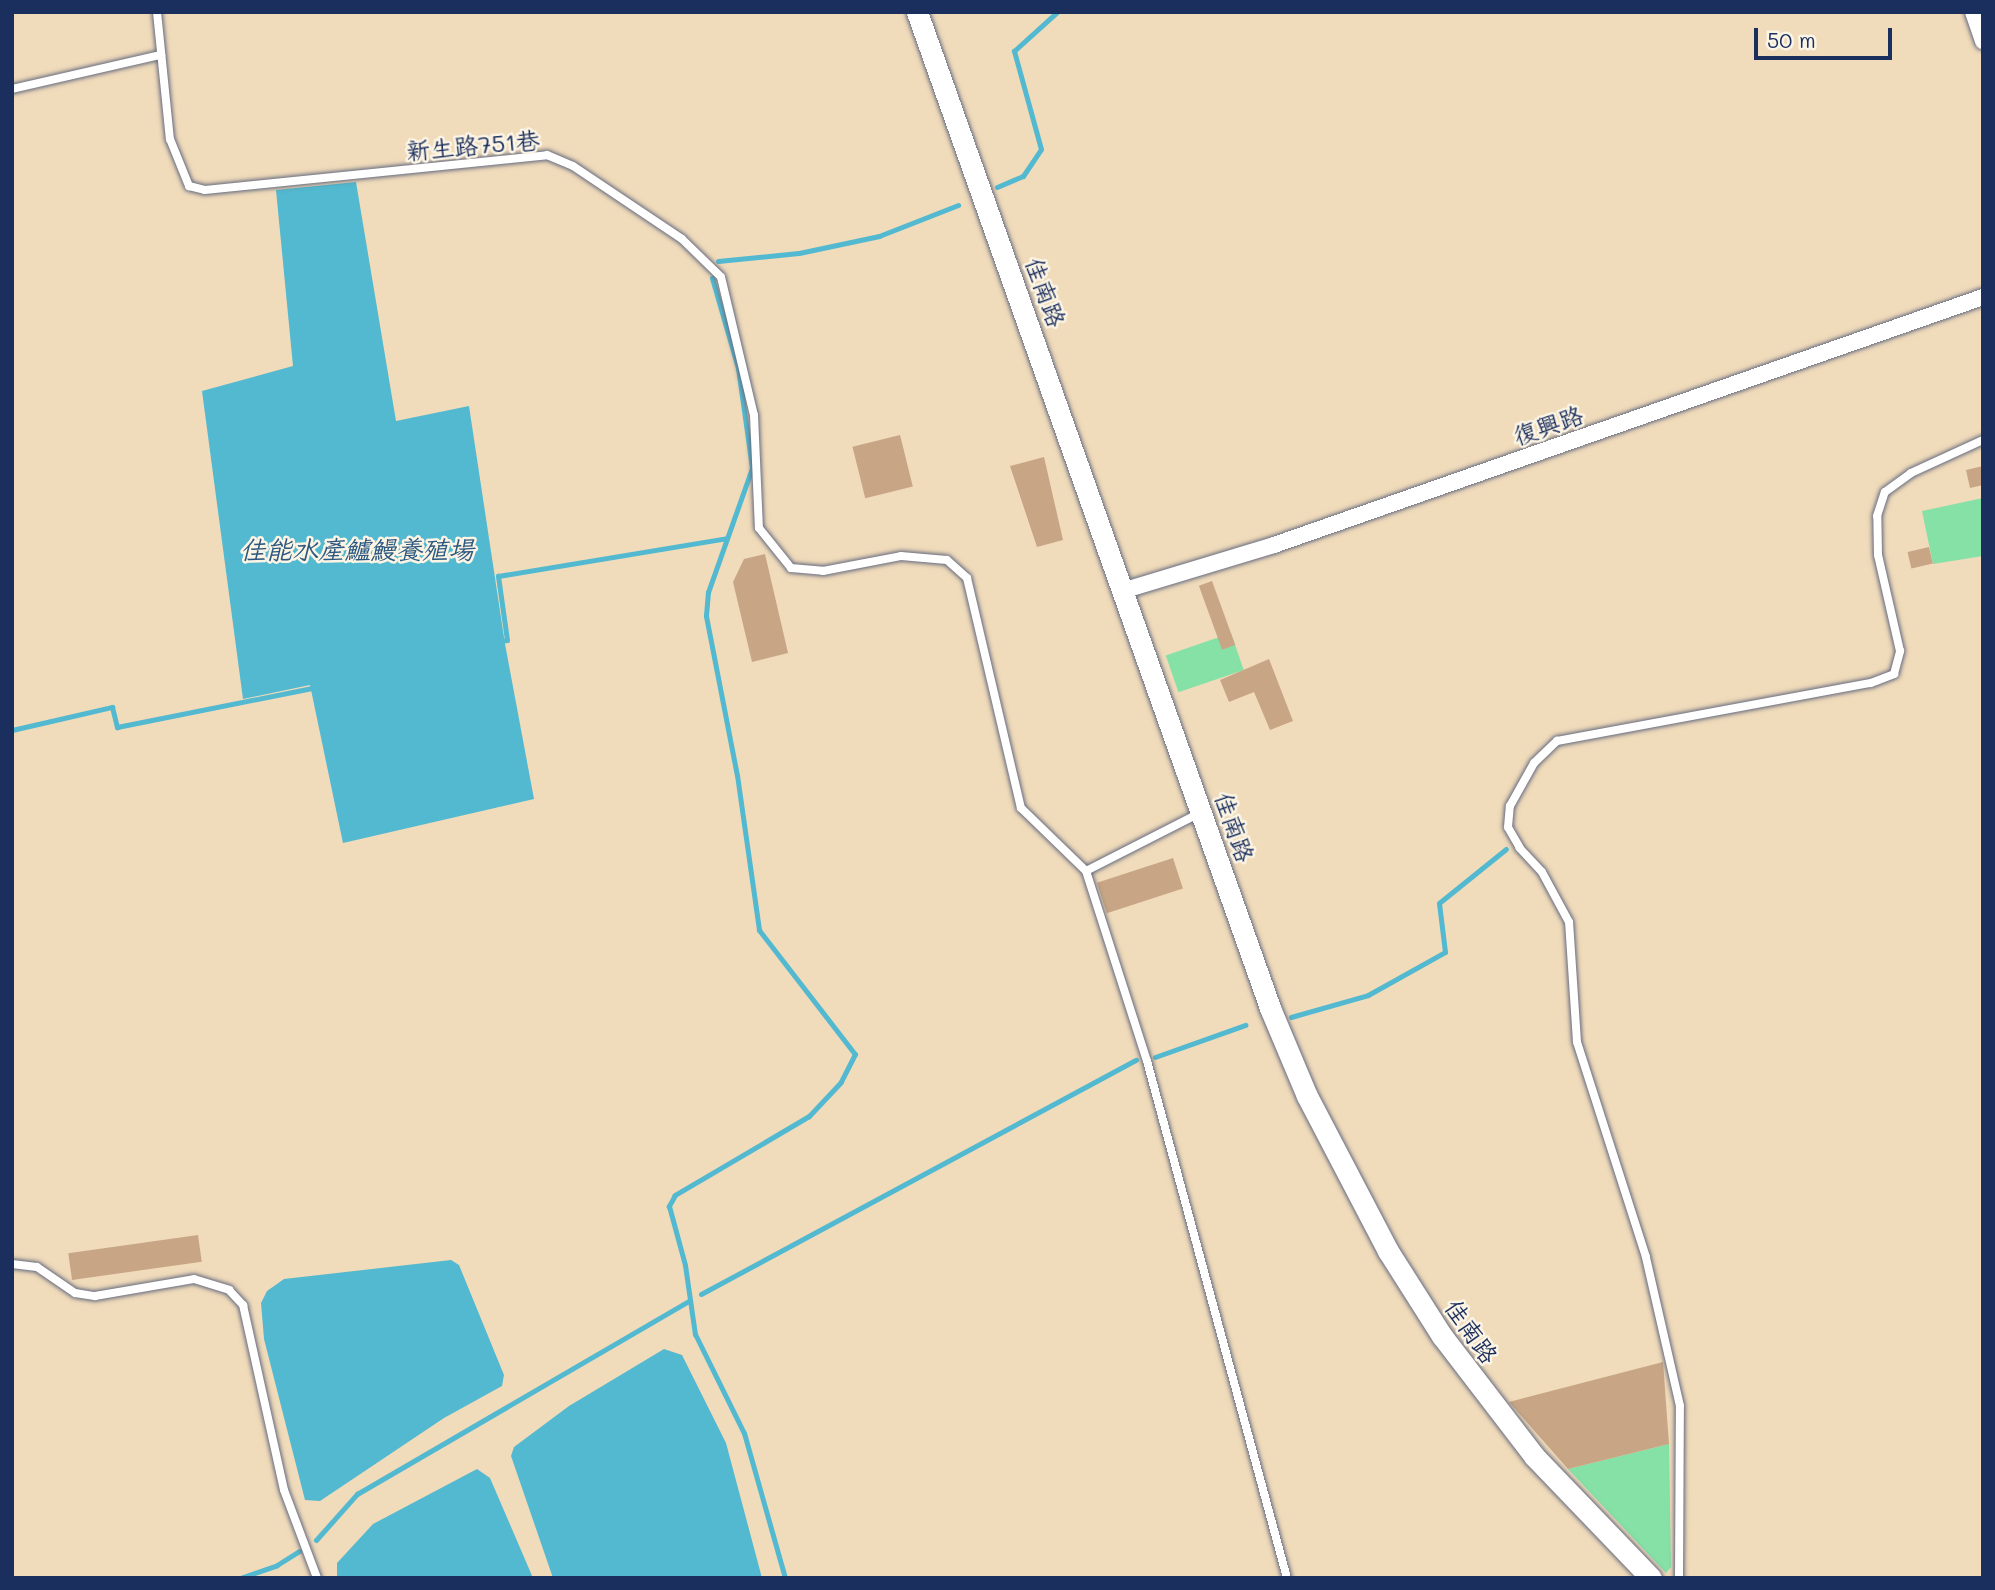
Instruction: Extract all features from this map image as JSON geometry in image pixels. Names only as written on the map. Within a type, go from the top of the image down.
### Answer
[{"type":"street","name":"佳南路","points":[[917,12],[1125,590],[1270,1008],[1307,1096],[1388,1251],[1442,1336],[1534,1456],[1651,1578]]},
{"type":"street","points":[[1976,13],[1983,41]]},
{"type":"street","name":"復興路","points":[[1125,590],[1274,545],[1983,298]]},
{"type":"lane","name":"新生路751巷","points":[[157,12],[170,139],[189,186],[205,190],[547,155],[573,166],[682,239],[721,277],[754,415],[759,528],[791,568],[824,571],[901,556],[947,559],[967,578],[1021,808],[1086,871]]},
{"type":"lane","points":[[12,89],[161,55]]},
{"type":"lane","points":[[1679,1578],[1680,1406],[1646,1257],[1577,1042],[1569,922],[1542,872],[1520,848],[1508,827],[1510,806],[1534,763],[1557,741],[1871,683],[1894,674],[1900,651],[1878,555],[1877,516],[1885,492],[1911,473],[1983,440]]},
{"type":"lane","points":[[1202,812],[1086,871],[1147,1061],[1287,1578]]},
{"type":"lane","points":[[12,1264],[37,1267],[75,1293],[95,1296],[184,1279],[214,1282],[229,1290],[243,1306],[284,1490],[317,1578]]},
{"type":"green space","points":[[1983,498],[1983,556],[1933,564],[1922,511]]},
{"type":"green space","points":[[1231,633],[1244,670],[1178,692],[1166,655]]},
{"type":"green space","points":[[1669,1444],[1671,1567],[1666,1573],[1568,1469]]},
{"type":"water","name":"佳能水産鱸鰻養殖場","points":[[356,182],[396,421],[469,406],[505,644],[534,799],[343,843],[310,685],[243,699],[202,391],[293,366],[276,190]]},
{"type":"water","points":[[451,1260],[459,1265],[504,1375],[502,1386],[444,1418],[320,1501],[305,1500],[264,1339],[261,1303],[267,1291],[284,1279]]},
{"type":"water","points":[[664,1349],[682,1355],[726,1443],[762,1578],[553,1578],[511,1456],[514,1447],[569,1406]]},
{"type":"water","points":[[477,1469],[490,1478],[533,1578],[337,1578],[337,1563],[373,1524]]},
{"type":"building","points":[[900,435],[913,486],[865,498],[852,447]]},
{"type":"building","points":[[1044,457],[1063,540],[1037,547],[1010,466]]},
{"type":"building","points":[[1983,466],[1983,485],[1970,488],[1966,470]]},
{"type":"building","points":[[1929,547],[1933,564],[1911,569],[1908,552]]},
{"type":"building","points":[[765,554],[788,653],[752,662],[733,582],[744,559]]},
{"type":"building","points":[[1212,581],[1235,645],[1222,650],[1199,586]]},
{"type":"building","points":[[1269,659],[1293,721],[1270,730],[1254,692],[1229,702],[1220,680]]},
{"type":"building","points":[[1173,858],[1183,888],[1107,913],[1097,883]]},
{"type":"building","points":[[198,1235],[202,1262],[72,1280],[68,1253]]},
{"type":"building","points":[[1663,1362],[1669,1444],[1568,1469],[1509,1402]]},
{"type":"waterway","points":[[997,187],[1023,176],[1041,149],[1014,51],[1057,12]]},
{"type":"waterway","points":[[718,261],[799,253],[879,236],[958,205]]},
{"type":"waterway","points":[[712,278],[738,368],[752,468],[708,592],[706,616],[737,775],[759,930],[855,1054],[841,1082],[809,1116],[675,1195],[669,1206],[685,1265],[695,1334],[744,1433],[785,1578]]},
{"type":"waterway","points":[[500,641],[507,640],[498,576],[727,538]]},
{"type":"waterway","points":[[12,730],[112,707],[117,727],[317,687]]},
{"type":"waterway","points":[[1291,1017],[1368,995],[1445,952],[1439,903],[1506,849]]},
{"type":"waterway","points":[[1155,1057],[1245,1025]]},
{"type":"waterway","points":[[701,1294],[1136,1060]]},
{"type":"waterway","points":[[316,1540],[357,1494],[688,1301]]},
{"type":"waterway","points":[[240,1578],[277,1565],[299,1551]]}]
